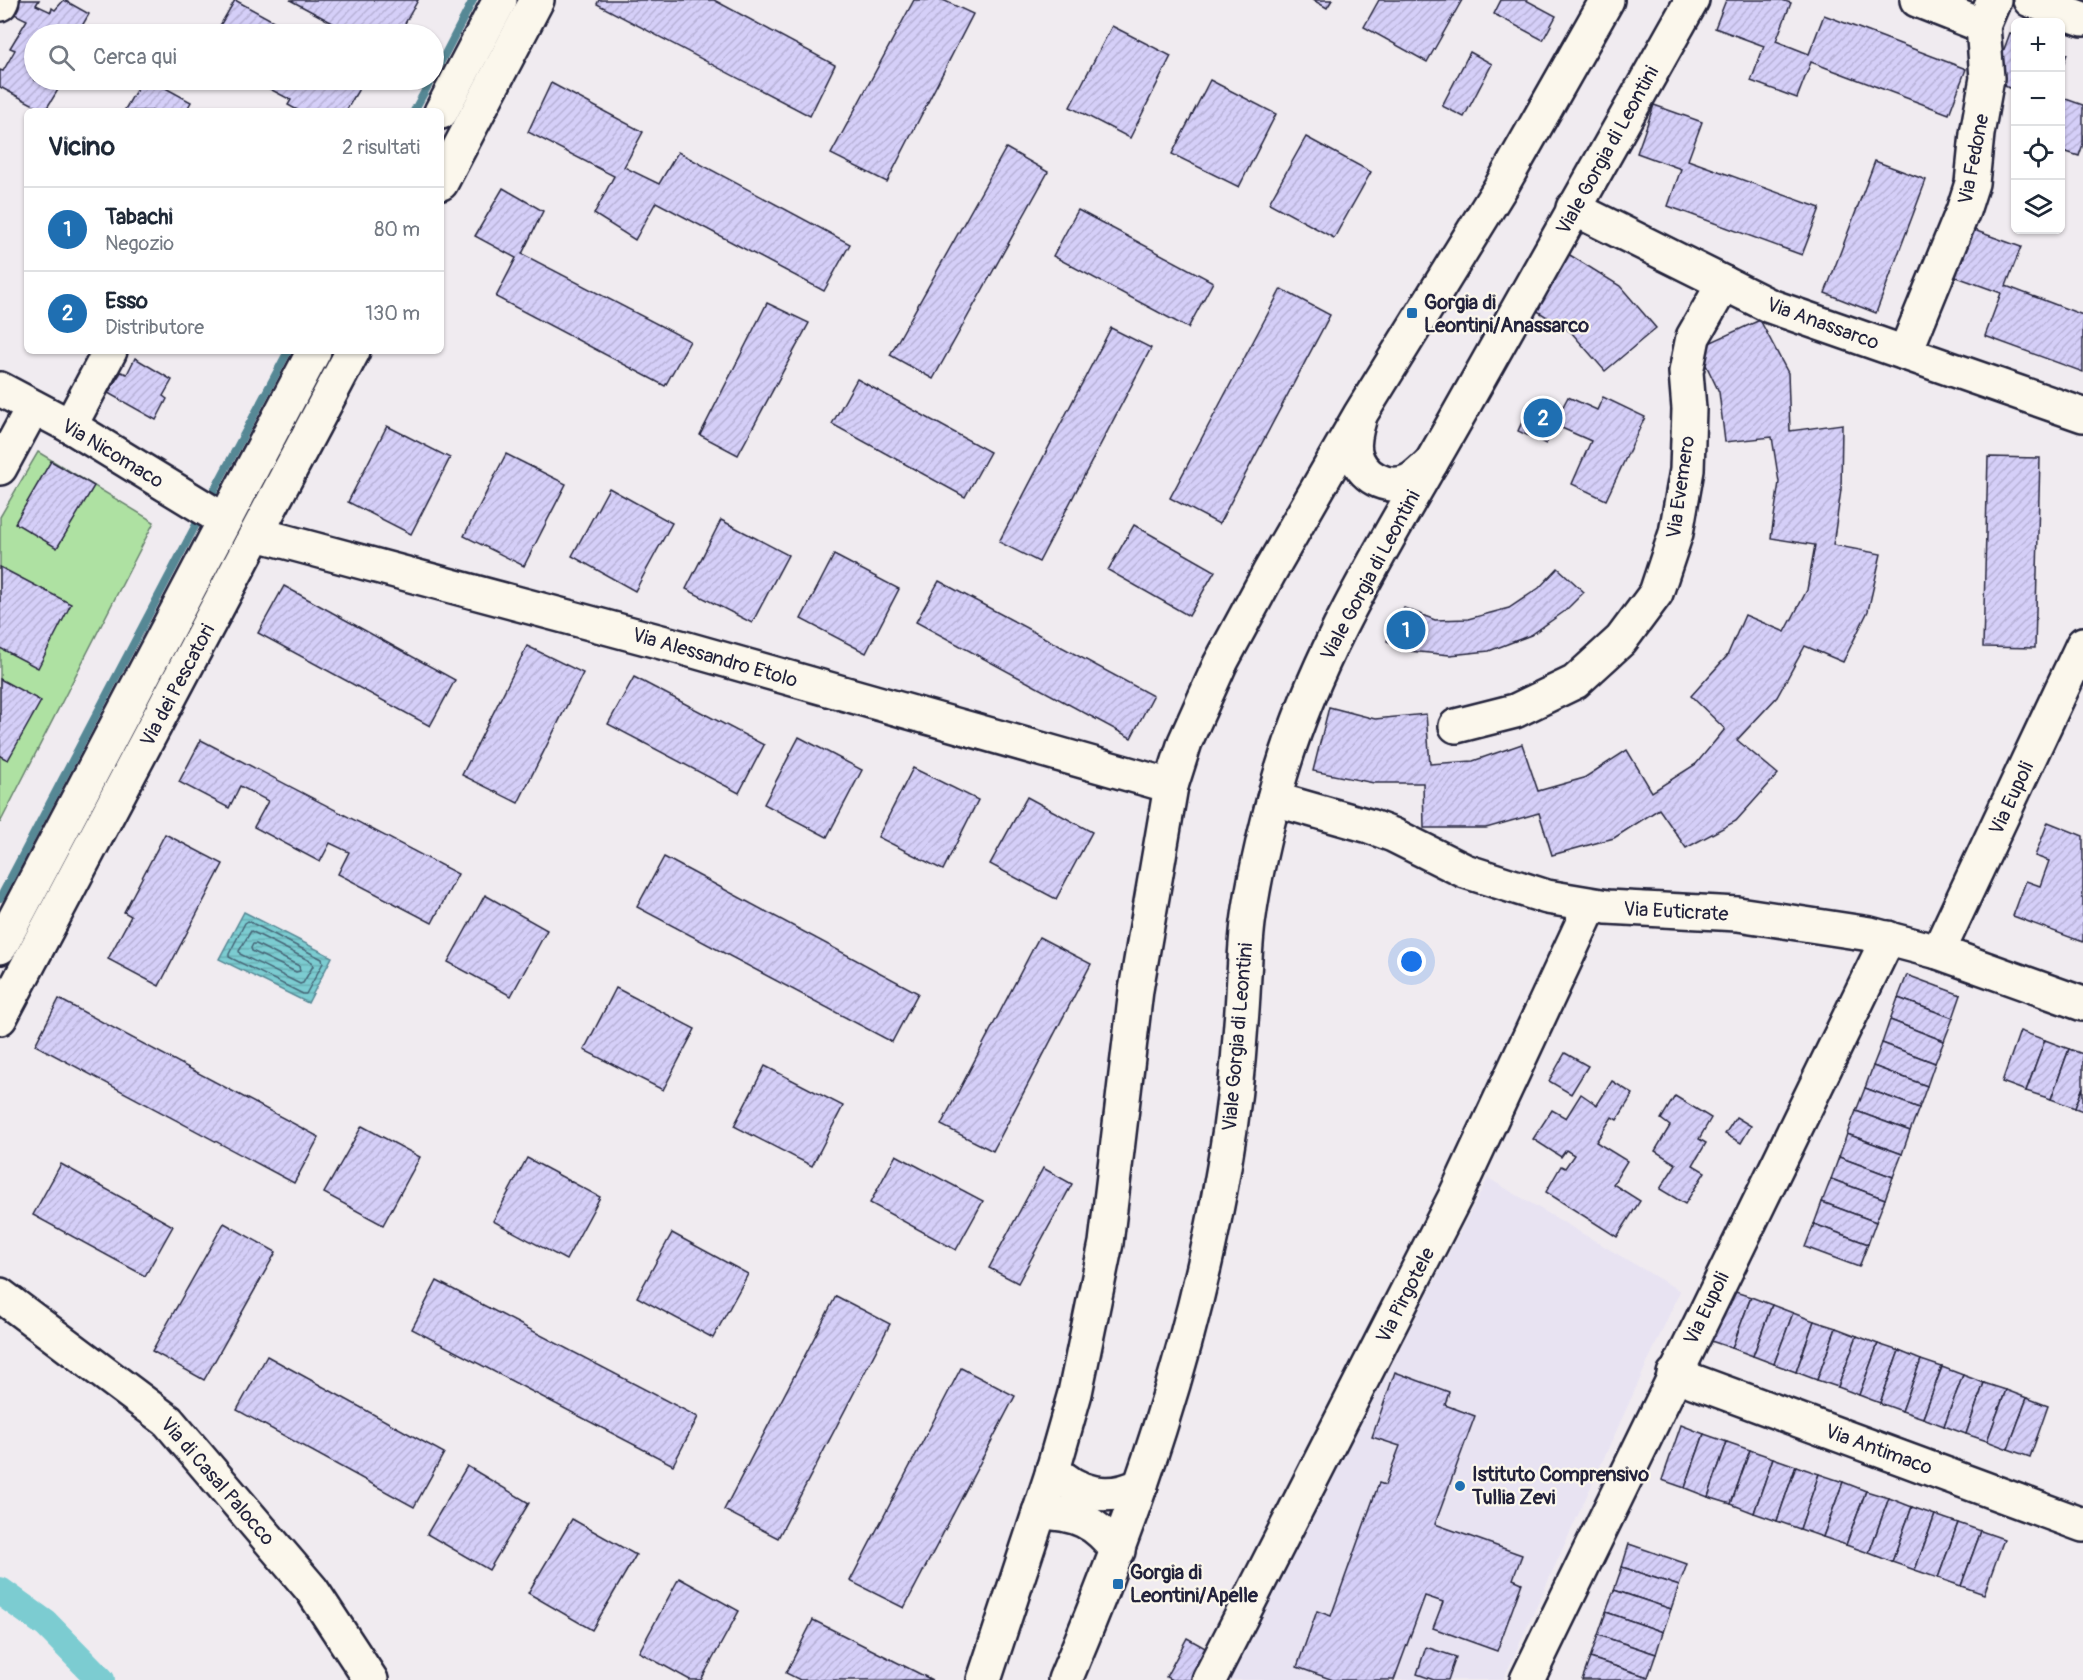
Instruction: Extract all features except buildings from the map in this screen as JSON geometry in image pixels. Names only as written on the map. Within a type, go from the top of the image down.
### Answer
[{"type":"street","points":[[0,4],[2,0]]},
{"type":"street","points":[[443,108],[500,0]]},
{"type":"street","points":[[444,177],[537,0]]},
{"type":"street","points":[[984,1680],[1053,1469],[1075,1393],[1105,1252],[1136,990],[1171,786],[1188,735],[1220,664],[1251,604],[1360,415],[1502,185],[1607,0]]},
{"type":"street","name":"Viale Gorgia di Leontini","points":[[1068,1679],[1118,1551],[1180,1362],[1223,1171],[1241,1027],[1248,923],[1259,861],[1291,743],[1328,648],[1381,549],[1692,0]]},
{"type":"street","points":[[2030,0],[2083,19]]},
{"type":"street","points":[[1932,2],[1988,13]]},
{"type":"street","name":"Via Fedone","points":[[1905,353],[1963,211],[1972,183],[1977,134],[1988,78],[1988,13]]},
{"type":"street","name":"Via Anassarco","points":[[1574,208],[1770,306],[2083,415]]},
{"type":"street","name":"Via Evemero","points":[[1456,726],[1515,711],[1575,682],[1621,640],[1656,593],[1676,533],[1687,470],[1689,409],[1686,372],[1694,337],[1724,283]]},
{"type":"street","points":[[70,426],[108,354]]},
{"type":"street","name":"Via dei Pescatori","points":[[0,947],[211,512],[312,354]]},
{"type":"street","name":"Via dei Pescatori","points":[[0,1018],[351,354]]},
{"type":"street","name":"Via Nicomaco","points":[[0,389],[70,426],[211,512]]},
{"type":"street","points":[[0,468],[33,407]]},
{"type":"street","points":[[1360,415],[1354,441],[1355,453],[1365,472],[1372,478],[1380,482],[1399,484],[1412,479],[1432,461]]},
{"type":"street","points":[[1306,510],[1320,495],[1342,486],[1359,488],[1375,498],[1383,514],[1384,531],[1381,549]]},
{"type":"street","name":"Via Alessandro Etolo","points":[[257,534],[669,644],[1171,786]]},
{"type":"street","name":"Via Eupoli","points":[[1938,952],[2083,644]]},
{"type":"street","name":"Via Euticrate","points":[[1274,799],[1375,828],[1449,864],[1547,897],[1591,905],[1738,914],[1888,938],[1938,952],[2083,1004]]},
{"type":"street","name":"Via Pirgotele","points":[[1209,1680],[1455,1197],[1591,905]]},
{"type":"street","name":"Via Eupoli","points":[[1527,1680],[1888,938]]},
{"type":"street","name":"Via di Casal Palocco","points":[[0,1295],[168,1421],[312,1590],[371,1680]]},
{"type":"street","name":"Via Antimaco","points":[[1674,1374],[2083,1525]]},
{"type":"street","points":[[1053,1469],[1071,1484],[1101,1494],[1117,1495],[1141,1485]]},
{"type":"street","points":[[1039,1512],[1062,1513],[1085,1521],[1104,1534],[1118,1551]]},
{"type":"street","name":"Via di Casal Palocco","points":[[312,1590],[355,1680]]},
{"type":"shaded area","name":"Istituto Comprensivo Tullia Zevi","points":[[1488,1178],[1680,1291],[1503,1680],[1228,1680]]},
{"type":"green space","points":[[38,452],[154,522],[0,823],[0,517]]},
{"type":"water","points":[[244,912],[332,957],[308,1003],[219,959]]},
{"type":"waterway","points":[[444,56],[473,0]]},
{"type":"waterway","points":[[416,108],[426,90]]},
{"type":"waterway","points":[[208,502],[286,354]]},
{"type":"waterway","points":[[0,898],[202,513]]},
{"type":"waterway","points":[[0,1591],[46,1624],[101,1680]]},
{"type":"place","name":"Gorgia di Leontini/Anassarco","points":[[1412,313]]},
{"type":"place","name":"Esso","points":[[1543,418]]},
{"type":"place","name":"Tabachi","points":[[1406,630]]},
{"type":"place","name":"Istituto Comprensivo Tullia Zevi","points":[[1460,1486]]},
{"type":"place","name":"Gorgia di Leontini/Apelle","points":[[1118,1584]]}]
